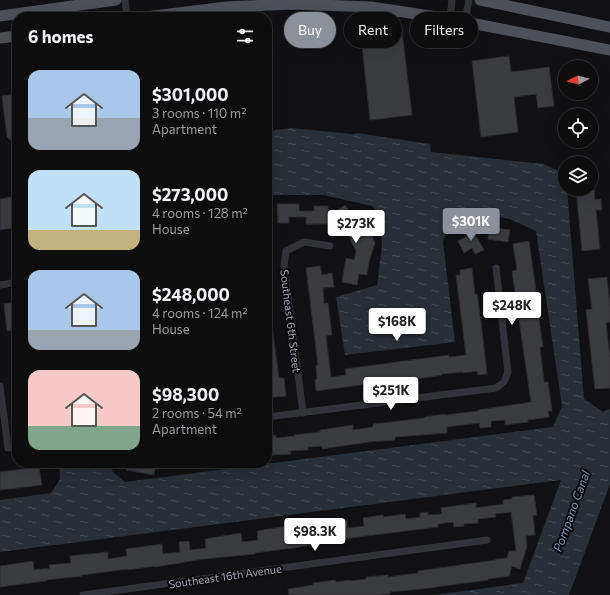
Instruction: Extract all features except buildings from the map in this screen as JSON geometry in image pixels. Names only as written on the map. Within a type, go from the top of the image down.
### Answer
[{"type":"main road","points":[[29,12],[116,0]]},
{"type":"main road","points":[[480,0],[610,27]]},
{"type":"main road","points":[[186,12],[226,7],[293,2],[371,7],[410,12]]},
{"type":"main road","points":[[0,16],[12,14]]},
{"type":"main road","points":[[478,24],[610,50]]},
{"type":"main road","points":[[0,38],[12,37]]},
{"type":"street","points":[[125,0],[126,12]]},
{"type":"street","points":[[451,12],[452,0]]},
{"type":"street","points":[[467,12],[469,0]]},
{"type":"street","name":"Southeast 6th Street","points":[[303,413],[284,265],[286,251],[304,242],[330,246]]},
{"type":"street","points":[[272,416],[496,388],[504,382],[508,372],[496,268]]},
{"type":"street","points":[[0,285],[12,283]]},
{"type":"street","points":[[0,386],[8,448]]},
{"type":"street","name":"Southeast 16th Avenue","points":[[83,595],[487,540]]},
{"type":"water","name":"Pompano Canal","points":[[291,128],[352,134],[357,133],[430,144],[431,152],[544,164],[558,171],[558,196],[568,196],[584,399],[603,412],[610,409],[610,484],[569,595],[435,595],[523,583],[561,480],[0,552],[0,500],[51,493],[60,479],[59,468],[112,468],[112,471],[125,482],[234,468],[272,468],[272,463],[553,427],[562,406],[536,231],[510,219],[487,215],[465,216],[449,223],[443,242],[455,342],[345,355],[336,297],[377,285],[382,245],[379,215],[372,206],[324,195],[272,195],[272,130]]}]
